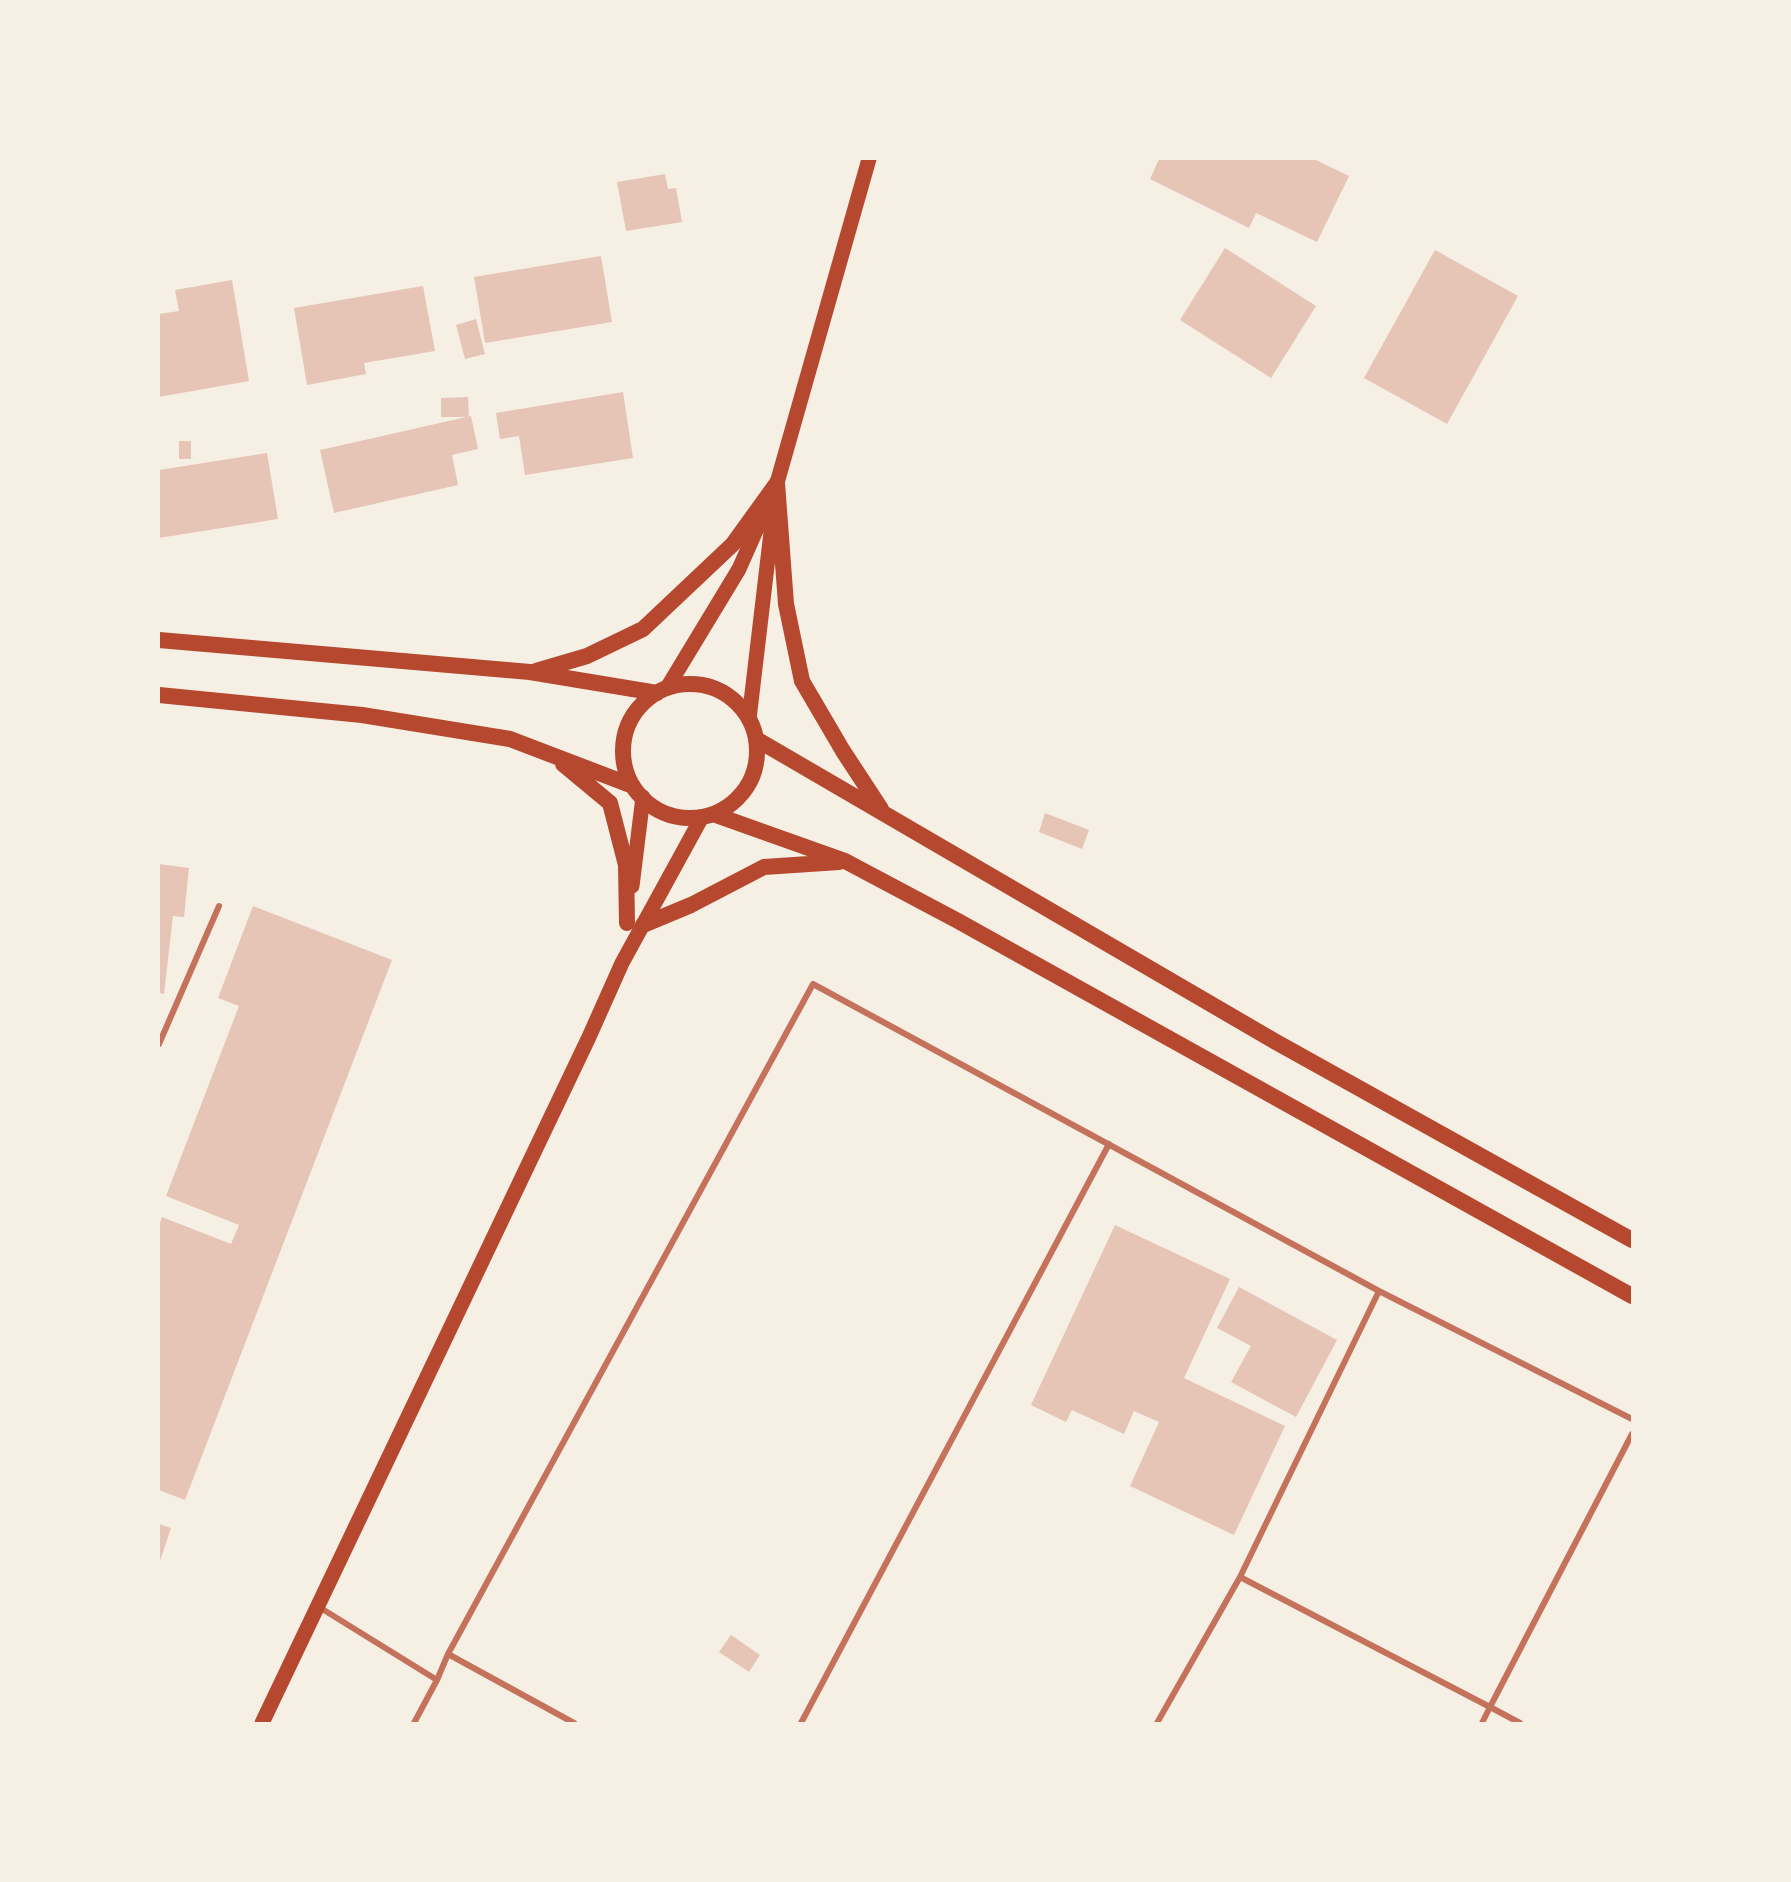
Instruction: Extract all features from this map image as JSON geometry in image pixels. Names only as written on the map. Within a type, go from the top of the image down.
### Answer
[{"type":"highway","points":[[530,672],[587,656],[643,629],[733,544],[777,483]]},
{"type":"highway","points":[[777,483],[786,604],[802,681],[843,751],[884,814]]},
{"type":"highway","points":[[159,640],[530,672],[662,691]]},
{"type":"highway","points":[[698,684],[718,690],[736,702],[749,719],[756,739],[757,760],[751,780],[739,798],[722,810],[707,815],[675,817],[651,806],[638,791],[626,770],[623,752],[625,734],[632,718],[642,703],[676,685],[698,684]]},
{"type":"highway","points":[[159,695],[362,715],[510,739],[638,791]]},
{"type":"highway","points":[[510,739],[563,764],[610,803],[626,865],[635,924],[691,905],[764,867],[845,861]]},
{"type":"highway","points":[[756,739],[1275,1042],[1632,1240]]},
{"type":"highway","points":[[707,815],[845,861],[958,921],[1632,1296]]},
{"type":"main road","points":[[662,691],[739,569],[777,483],[868,159]]},
{"type":"main road","points":[[749,719],[777,483]]},
{"type":"main road","points":[[635,924],[638,791]]},
{"type":"main road","points":[[262,1723],[590,1037],[622,963],[635,924],[707,815]]},
{"type":"street","points":[[159,1044],[162,1028],[219,906]]},
{"type":"street","points":[[414,1723],[448,1654],[813,984],[1379,1291],[1632,1419]]},
{"type":"street","points":[[801,1723],[1109,1144]]},
{"type":"street","points":[[1157,1723],[1240,1577],[1379,1291]]},
{"type":"street","points":[[1482,1723],[1632,1434]]},
{"type":"street","points":[[1240,1577],[1521,1723]]},
{"type":"street","points":[[318,1607],[437,1680]]},
{"type":"street","points":[[448,1654],[574,1723]]},
{"type":"building","points":[[1159,159],[1314,159],[1349,176],[1317,242],[1256,213],[1249,228],[1150,179]]},
{"type":"building","points":[[665,174],[668,189],[676,188],[682,222],[626,231],[617,182]]},
{"type":"building","points":[[1225,248],[1316,306],[1271,378],[1180,320]]},
{"type":"building","points":[[1435,250],[1518,296],[1447,424],[1364,378]]},
{"type":"building","points":[[601,256],[612,322],[485,343],[474,277]]},
{"type":"building","points":[[232,280],[249,381],[159,397],[159,314],[179,311],[175,290]]},
{"type":"building","points":[[423,286],[435,351],[364,363],[366,374],[307,385],[294,308]]},
{"type":"building","points":[[476,319],[485,354],[465,359],[456,325]]},
{"type":"building","points":[[623,392],[633,458],[525,475],[519,436],[500,439],[496,413]]},
{"type":"building","points":[[468,397],[469,417],[441,417],[441,398]]},
{"type":"building","points":[[471,416],[478,449],[452,455],[458,485],[334,513],[320,450]]},
{"type":"building","points":[[179,441],[191,441],[191,459],[179,459]]},
{"type":"building","points":[[267,453],[278,519],[159,538],[159,470]]},
{"type":"building","points":[[1045,813],[1089,830],[1082,849],[1039,832]]},
{"type":"building","points":[[159,864],[189,868],[184,917],[173,916],[164,994],[159,993]]},
{"type":"building","points":[[253,906],[392,960],[185,1500],[159,1490],[159,1225],[162,1217],[231,1244],[239,1225],[166,1196],[239,1006],[218,998]]},
{"type":"building","points":[[1115,1225],[1230,1279],[1184,1378],[1285,1426],[1234,1535],[1130,1486],[1159,1422],[1134,1411],[1124,1434],[1072,1410],[1066,1422],[1031,1405]]},
{"type":"building","points":[[1239,1287],[1337,1340],[1296,1417],[1231,1382],[1251,1346],[1217,1328]]},
{"type":"building","points":[[159,1524],[171,1528],[159,1564]]},
{"type":"building","points":[[731,1635],[760,1655],[749,1672],[719,1652]]}]
